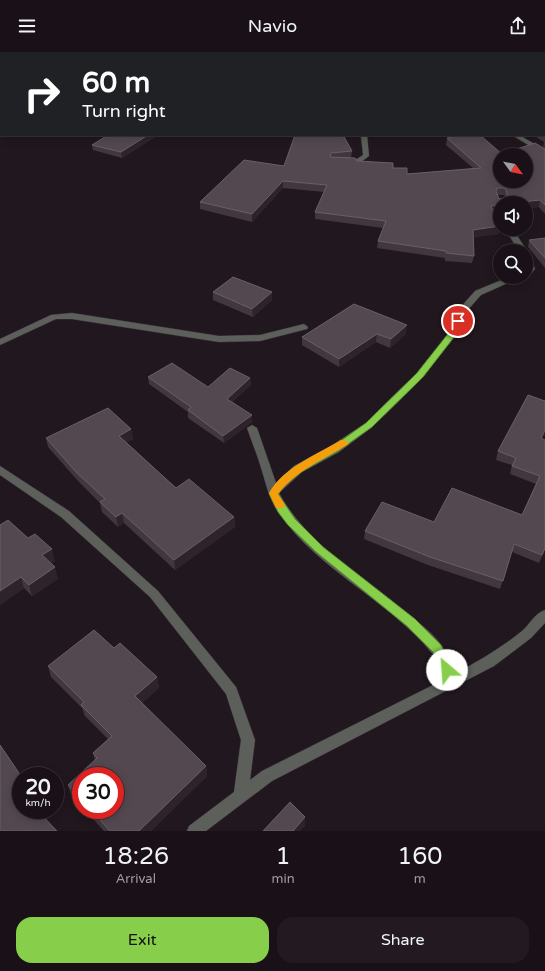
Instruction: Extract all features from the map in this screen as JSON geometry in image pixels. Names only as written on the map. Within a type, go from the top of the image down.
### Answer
[{"type":"street","points":[[340,163],[359,161],[366,156],[364,136]]},
{"type":"street","points":[[517,136],[545,153]]},
{"type":"street","points":[[273,493],[298,469],[335,449],[369,425],[420,375],[455,330],[462,312],[478,293],[498,284]]},
{"type":"street","points":[[0,342],[54,317],[72,316],[219,339],[260,338],[304,327]]},
{"type":"street","points":[[252,428],[268,472],[273,493],[282,509],[292,522],[319,550],[411,623],[437,649],[453,681]]},
{"type":"street","points":[[0,470],[65,514],[154,594],[231,691],[248,740],[241,794]]},
{"type":"street","points":[[194,831],[241,794],[267,776],[338,742],[490,662],[528,634],[545,615]]},
{"type":"building","points":[[106,136],[146,136],[121,152],[92,145]]},
{"type":"building","points":[[295,136],[344,136],[352,151],[331,153],[330,157],[355,158],[357,161],[393,163],[393,168],[407,168],[407,174],[481,168],[447,138],[458,136],[481,136],[495,148],[493,148],[493,188],[497,188],[496,191],[498,196],[493,196],[493,206],[491,206],[493,210],[493,227],[473,230],[474,256],[446,253],[446,251],[378,241],[386,221],[315,212],[327,185],[283,181],[252,214],[200,202],[244,160],[284,166]]},
{"type":"building","points":[[535,143],[545,149],[545,205],[540,200],[533,201],[533,196],[508,196],[505,188],[533,188],[533,148],[520,148]]},
{"type":"building","points":[[545,238],[545,258],[533,244],[529,240]]},
{"type":"building","points":[[233,277],[272,292],[252,309],[213,292]]},
{"type":"building","points":[[354,304],[407,325],[391,339],[377,334],[339,359],[302,337]]},
{"type":"building","points":[[172,363],[208,387],[230,368],[250,378],[227,399],[252,415],[223,436],[188,410],[191,407],[148,377]]},
{"type":"building","points":[[528,395],[545,401],[545,430],[541,438],[545,440],[545,548],[542,555],[514,544],[503,581],[430,557],[365,531],[382,502],[434,522],[452,488],[522,515],[540,476],[512,466],[516,458],[498,451]]},
{"type":"building","points":[[108,408],[131,429],[119,436],[176,488],[189,479],[234,517],[174,560],[122,513],[116,517],[100,502],[105,499],[77,473],[46,438]]},
{"type":"building","points":[[8,520],[28,538],[35,534],[52,549],[42,555],[55,567],[29,585],[21,577],[0,591],[0,525]]},
{"type":"building","points":[[94,630],[114,648],[120,643],[157,677],[135,696],[206,766],[139,831],[110,831],[99,819],[124,819],[124,767],[87,767],[97,758],[93,753],[112,736],[81,705],[84,702],[48,666]]},
{"type":"building","points":[[0,745],[15,767],[12,767],[12,819],[46,819],[57,831],[0,831]]},
{"type":"building","points":[[72,781],[72,790],[68,785]]},
{"type":"building","points":[[290,802],[305,817],[293,831],[263,831]]},
{"type":"slow traffic","points":[[280,505],[273,493],[283,482],[298,469],[344,443]]},
{"type":"route","points":[[447,670],[437,649],[411,623],[319,550],[292,522],[282,509],[273,493],[298,469],[335,449],[369,425],[420,375],[455,330],[458,321]]}]
